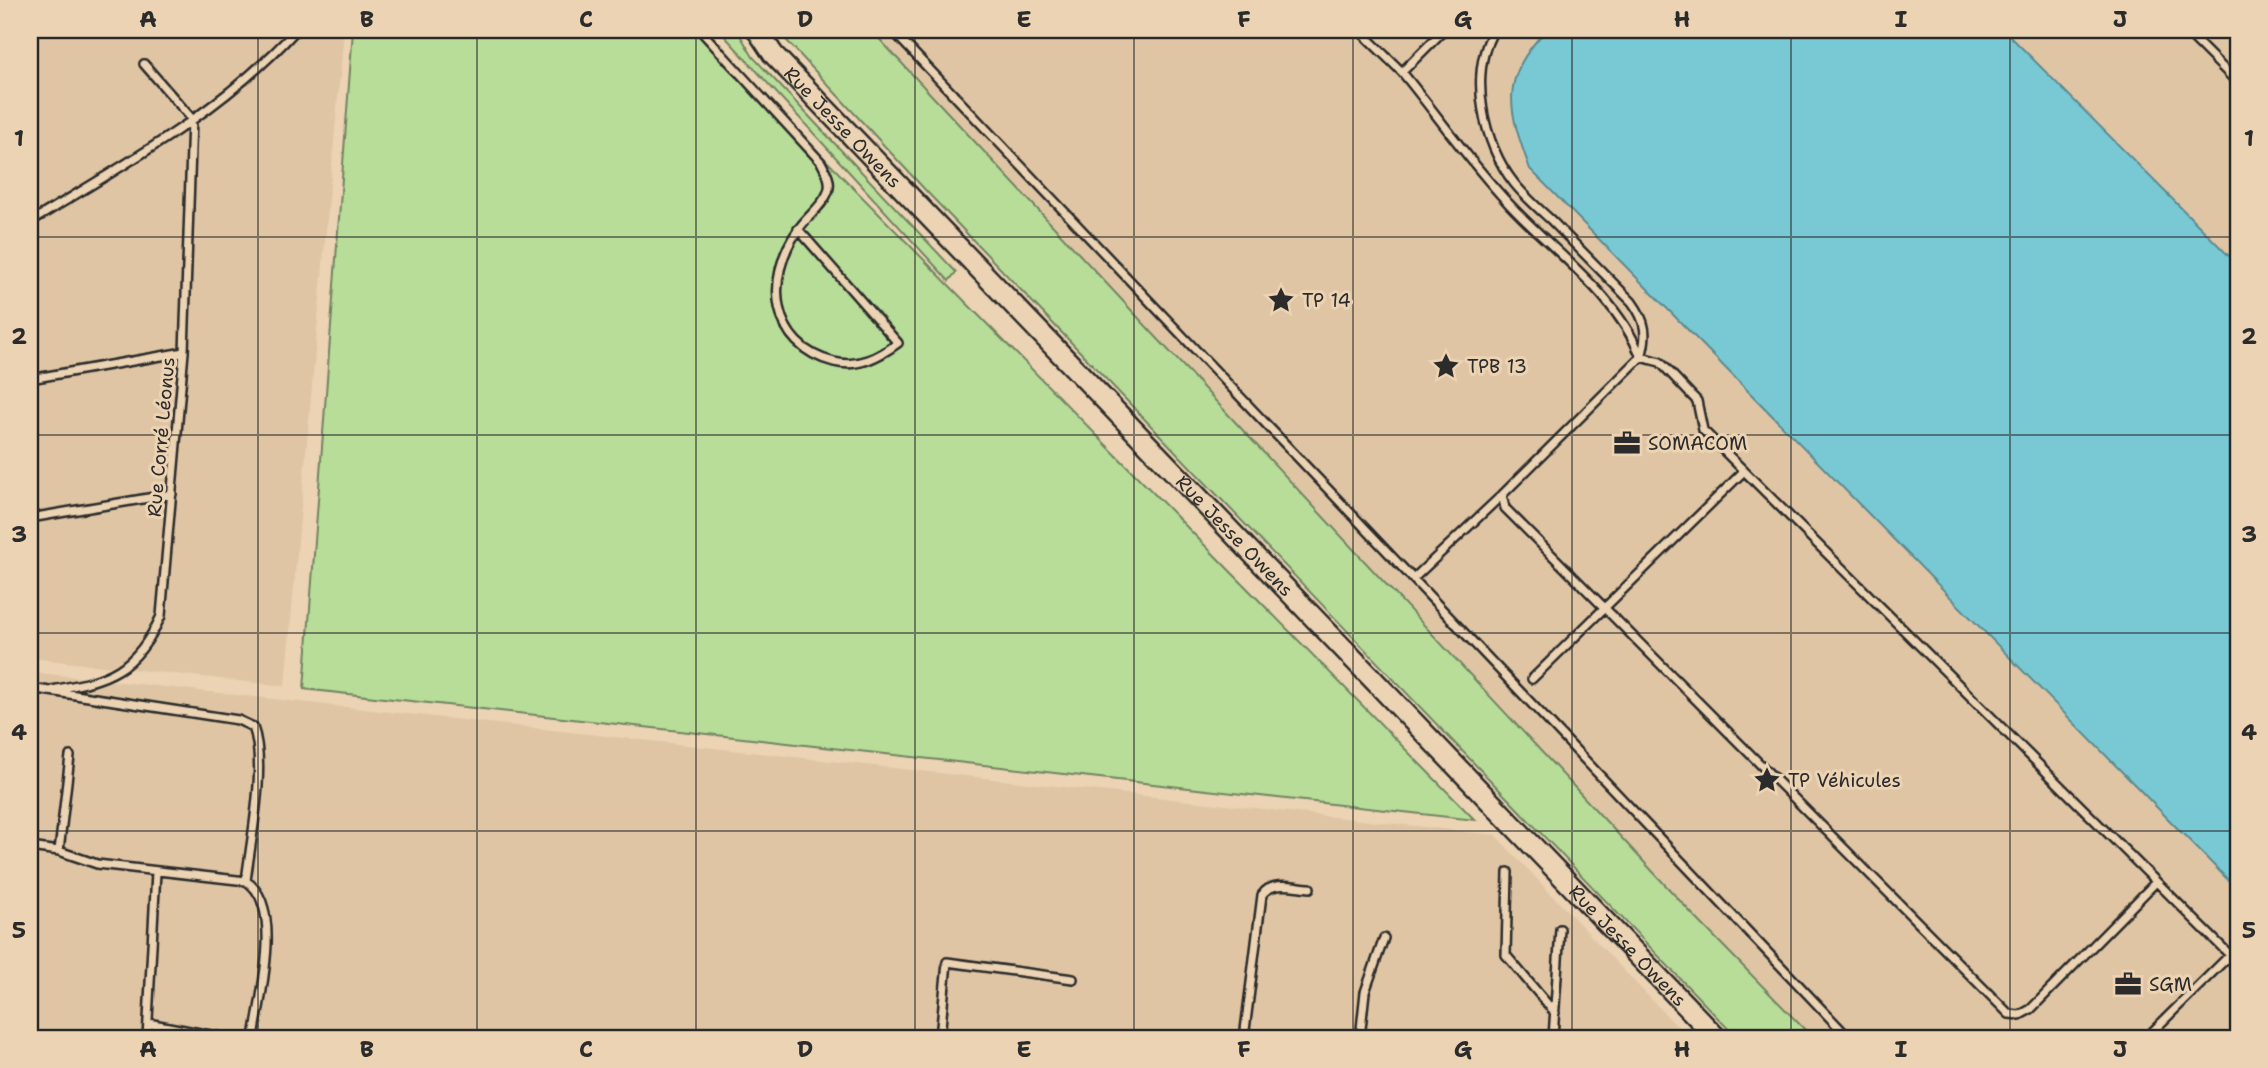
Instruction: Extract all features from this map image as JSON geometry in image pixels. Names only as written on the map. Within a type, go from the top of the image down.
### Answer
[{"type":"main road","name":"Rue Jesse Owens","points":[[757,30],[773,54],[1717,1038]]},
{"type":"lane","points":[[30,222],[192,119],[250,73],[296,30]]},
{"type":"lane","points":[[700,30],[821,162],[830,179],[828,193],[798,229],[784,255],[776,281],[783,324],[795,341],[815,358],[845,365],[877,358],[898,343],[798,229]]},
{"type":"lane","points":[[892,30],[1849,1038]]},
{"type":"lane","points":[[1359,30],[1402,72],[1508,203],[1605,301],[1631,332],[1641,357]]},
{"type":"lane","points":[[1402,72],[1444,30]]},
{"type":"lane","points":[[1413,579],[1641,357],[1647,339],[1643,317],[1632,302],[1514,183],[1496,154],[1484,117],[1481,83],[1483,57],[1494,30]]},
{"type":"lane","points":[[2185,30],[2238,83]]},
{"type":"lane","points":[[144,64],[192,119]]},
{"type":"lane","name":"Rue Corré Léonus","points":[[52,690],[100,682],[126,665],[149,643],[161,616],[184,352],[192,119]]},
{"type":"lane","points":[[30,379],[184,352]]},
{"type":"lane","points":[[1641,357],[1660,362],[1697,401],[1703,430],[2238,963]]},
{"type":"lane","points":[[1532,679],[1744,471]]},
{"type":"lane","points":[[30,518],[172,494]]},
{"type":"lane","points":[[1502,495],[1505,508],[2009,1014],[2020,1015],[2031,1009],[2156,882]]},
{"type":"lane","points":[[30,688],[219,715],[253,727],[258,741],[259,763],[246,881]]},
{"type":"lane","points":[[59,851],[70,756]]},
{"type":"lane","points":[[30,848],[59,851],[97,864],[246,881],[257,892],[267,914],[254,1038]]},
{"type":"lane","points":[[147,1038],[156,872]]},
{"type":"lane","points":[[1508,872],[1506,954],[1555,1013]]},
{"type":"lane","points":[[1244,1038],[1262,895],[1266,890],[1278,886],[1310,888]]},
{"type":"lane","points":[[1553,1038],[1560,929]]},
{"type":"lane","points":[[1360,1038],[1365,992],[1384,938]]},
{"type":"lane","points":[[2146,1038],[2230,955]]},
{"type":"lane","points":[[940,1038],[947,962],[1073,979]]},
{"type":"lane","points":[[148,1023],[226,1038]]},
{"type":"shaded area","points":[[30,30],[344,30],[285,686],[30,658]]},
{"type":"shaded area","points":[[777,30],[2238,30],[2238,1038],[1737,1038],[929,194]]},
{"type":"shaded area","points":[[30,672],[1495,835],[1688,1038],[30,1038]]},
{"type":"green space","points":[[353,30],[698,30],[1475,820],[304,689]]},
{"type":"green space","points":[[719,30],[737,30],[753,57],[956,272],[949,281]]},
{"type":"green space","points":[[777,30],[871,30],[1696,918],[1813,1038],[1737,1038],[929,194]]},
{"type":"water","points":[[1546,30],[2004,30],[2238,265],[2238,890],[1530,169],[1517,129],[1512,96],[1514,80],[1521,64]]},
{"type":"place","name":"TP 14","points":[[1281,300]]},
{"type":"place","name":"TPB 13","points":[[1446,366]]},
{"type":"place","name":"SOMACOM","points":[[1627,443]]},
{"type":"place","name":"TP Véhicules","points":[[1767,780]]},
{"type":"place","name":"SGM","points":[[2128,984]]}]
